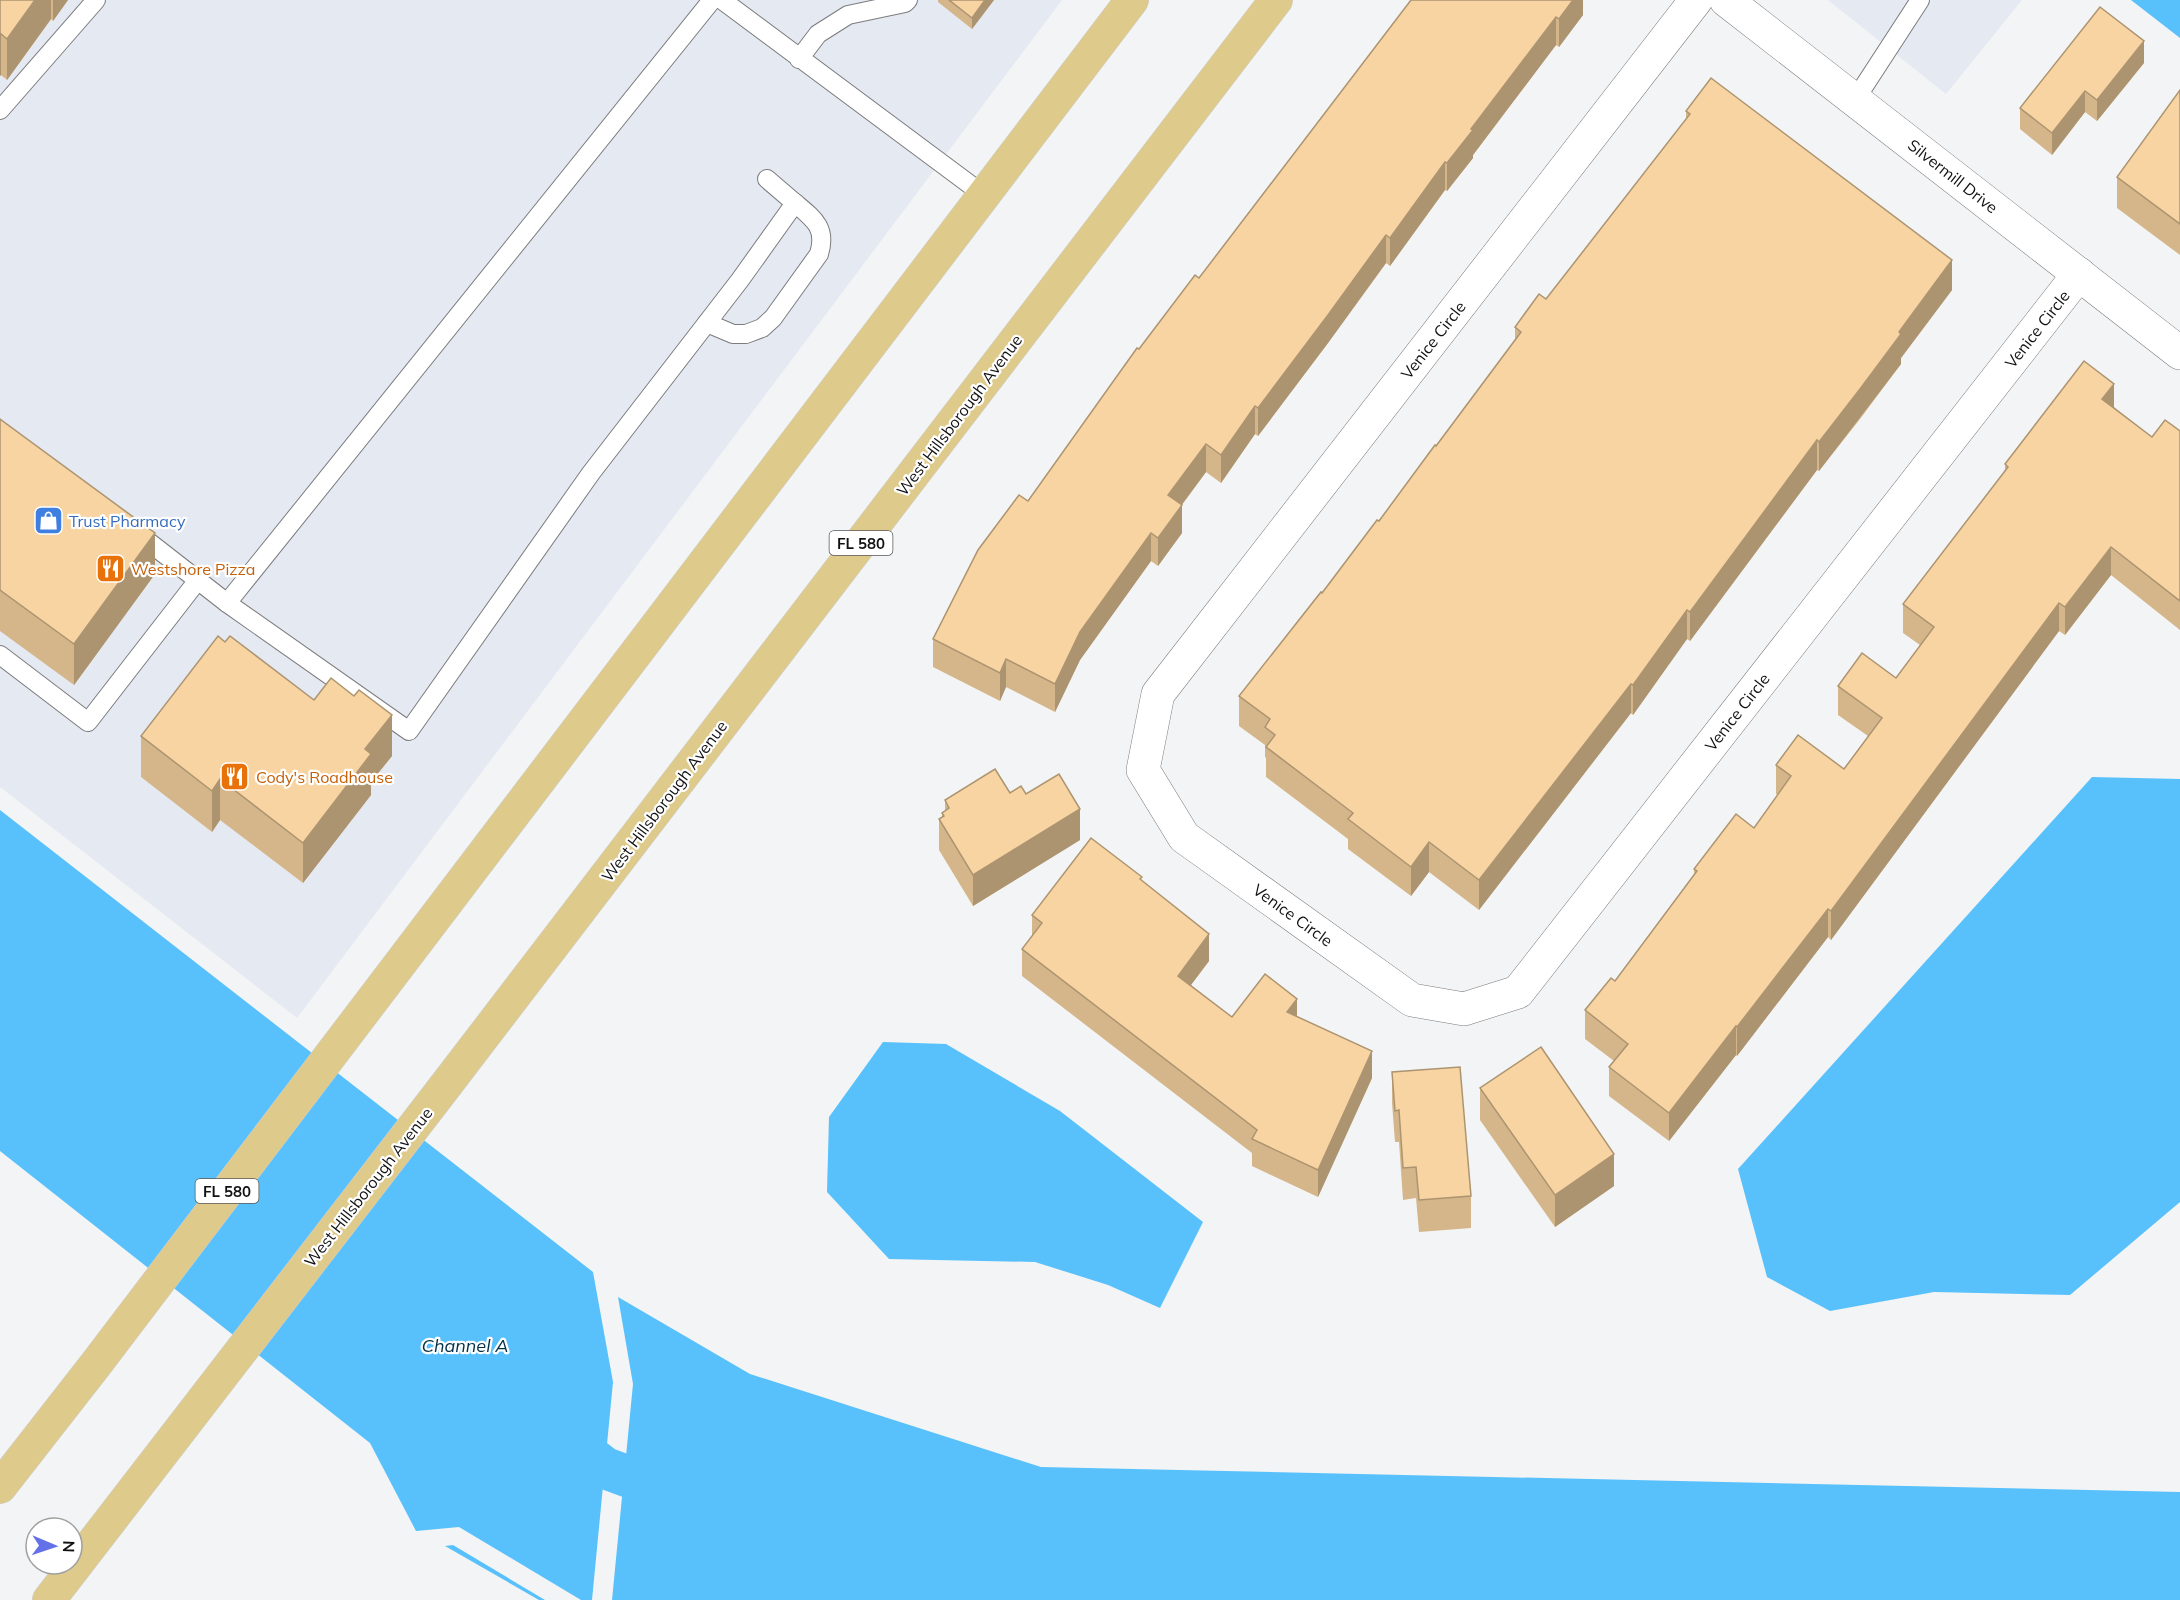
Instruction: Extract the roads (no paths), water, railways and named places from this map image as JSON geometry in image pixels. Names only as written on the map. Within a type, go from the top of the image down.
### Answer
[{"type":"main road","name":"FL 580","points":[[0,1487],[96,1364],[1132,0]]},
{"type":"main road","name":"West Hillsborough Avenue","points":[[49,1600],[1276,0]]},
{"type":"street","name":"Venice Circle","points":[[1696,0],[1158,694],[1143,770],[1184,837],[1412,999],[1464,1009],[1518,992],[2079,274]]},
{"type":"street","name":"Silvermill Drive","points":[[1726,0],[2180,353]]},
{"type":"lane","points":[[0,110],[96,0]]},
{"type":"lane","points":[[227,603],[712,0]]},
{"type":"lane","points":[[722,0],[984,195]]},
{"type":"lane","points":[[799,59],[818,34],[848,15],[906,3],[908,0]]},
{"type":"lane","points":[[1855,100],[1920,0]]},
{"type":"lane","points":[[707,322],[733,334],[746,334],[762,328],[773,318],[819,254],[822,245],[821,231],[815,219],[767,179]]},
{"type":"lane","points":[[122,521],[227,603],[409,731],[591,473],[795,203]]},
{"type":"lane","points":[[0,655],[88,722],[198,580]]},
{"type":"water","points":[[2131,0],[2180,0],[2180,38]]},
{"type":"water","points":[[2092,777],[2180,779],[2180,1202],[2070,1295],[1934,1292],[1830,1311],[1767,1277],[1738,1169]]},
{"type":"water","name":"Channel A","points":[[0,810],[593,1272],[613,1382],[592,1600],[581,1600],[459,1527],[416,1531],[370,1443],[0,1151]]},
{"type":"water","points":[[883,1042],[946,1044],[1060,1111],[1203,1222],[1160,1308],[1108,1285],[1035,1262],[889,1259],[827,1192],[829,1117]]},
{"type":"water","points":[[618,1297],[750,1374],[1041,1467],[2180,1492],[2180,1600],[612,1600],[633,1384]]},
{"type":"water","points":[[453,1545],[545,1600],[539,1600],[445,1546]]},
{"type":"waterway","points":[[559,1433],[605,1468],[678,1495]]},
{"type":"place","name":"Trust Pharmacy","points":[[48,521]]},
{"type":"place","name":"Westshore Pizza","points":[[110,569]]},
{"type":"place","name":"Cody's Roadhouse","points":[[235,777]]}]
